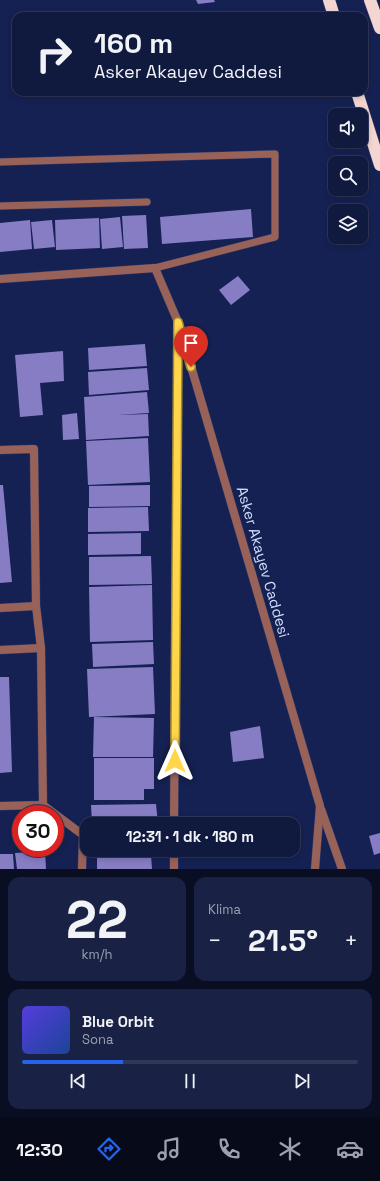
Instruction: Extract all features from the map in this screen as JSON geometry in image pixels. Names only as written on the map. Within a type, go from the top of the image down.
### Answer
[{"type":"highway","points":[[329,1],[333,12]]},
{"type":"highway","points":[[371,2],[380,28]]},
{"type":"highway","points":[[358,96],[380,165]]},
{"type":"street","points":[[0,279],[155,268]]},
{"type":"street","name":"Asker Akayev Caddesi","points":[[155,268],[178,322],[320,806],[315,869]]},
{"type":"street","points":[[174,817],[178,322]]},
{"type":"street","points":[[0,450],[34,449],[36,606],[41,648],[43,805]]},
{"type":"street","points":[[0,608],[36,606]]},
{"type":"street","points":[[0,650],[41,648]]},
{"type":"street","points":[[0,806],[12,806]]},
{"type":"street","points":[[320,806],[342,869]]},
{"type":"street","points":[[64,821],[83,835],[82,869]]},
{"type":"street","points":[[174,857],[174,869]]},
{"type":"lane","points":[[0,162],[275,154],[276,237],[155,268]]},
{"type":"lane","points":[[0,206],[147,202]]},
{"type":"building","points":[[196,0],[214,0],[215,2],[198,4]]},
{"type":"building","points":[[251,209],[253,237],[162,244],[160,217]]},
{"type":"building","points":[[146,215],[148,248],[124,249],[122,216]]},
{"type":"building","points":[[120,217],[123,247],[102,249],[100,219]]},
{"type":"building","points":[[99,218],[100,248],[56,250],[55,220]]},
{"type":"building","points":[[30,220],[32,249],[0,252],[0,223]]},
{"type":"building","points":[[52,220],[55,247],[34,249],[31,222]]},
{"type":"building","points":[[238,276],[250,290],[231,305],[219,290]]},
{"type":"building","points":[[145,344],[147,366],[89,370],[88,348]]},
{"type":"building","points":[[63,351],[64,381],[40,383],[43,415],[20,417],[15,355]]},
{"type":"building","points":[[147,368],[149,390],[89,395],[88,372]]},
{"type":"building","points":[[147,392],[149,413],[117,415],[148,414],[149,436],[86,440],[84,397]]},
{"type":"building","points":[[77,413],[79,439],[63,440],[62,415]]},
{"type":"building","points":[[148,438],[150,482],[88,485],[86,441]]},
{"type":"building","points":[[0,485],[3,485],[12,582],[0,583]]},
{"type":"building","points":[[150,485],[150,506],[89,507],[89,486]]},
{"type":"building","points":[[148,507],[149,531],[88,532],[88,508]]},
{"type":"building","points":[[141,533],[141,554],[88,555],[88,534]]},
{"type":"building","points":[[151,556],[152,584],[89,585],[89,557]]},
{"type":"building","points":[[152,585],[153,640],[90,642],[89,587]]},
{"type":"building","points":[[153,642],[154,664],[93,667],[92,644]]},
{"type":"building","points":[[153,667],[155,714],[89,717],[87,669]]},
{"type":"building","points":[[0,677],[9,677],[12,772],[0,773]]},
{"type":"building","points":[[94,717],[154,718],[153,757],[93,757]]},
{"type":"building","points":[[260,726],[264,758],[233,762],[230,732]]},
{"type":"building","points":[[94,758],[154,758],[154,789],[144,789],[144,800],[94,800]]},
{"type":"building","points":[[156,804],[157,817],[92,817],[91,805]]},
{"type":"building","points":[[380,833],[380,853],[374,855],[369,836]]},
{"type":"building","points":[[0,854],[12,854],[14,869],[0,869]]},
{"type":"building","points":[[16,857],[45,857],[46,869],[17,869]]},
{"type":"building","points":[[151,857],[152,869],[97,869],[97,858]]},
{"type":"route","points":[[175,761],[178,322],[191,367]]}]
